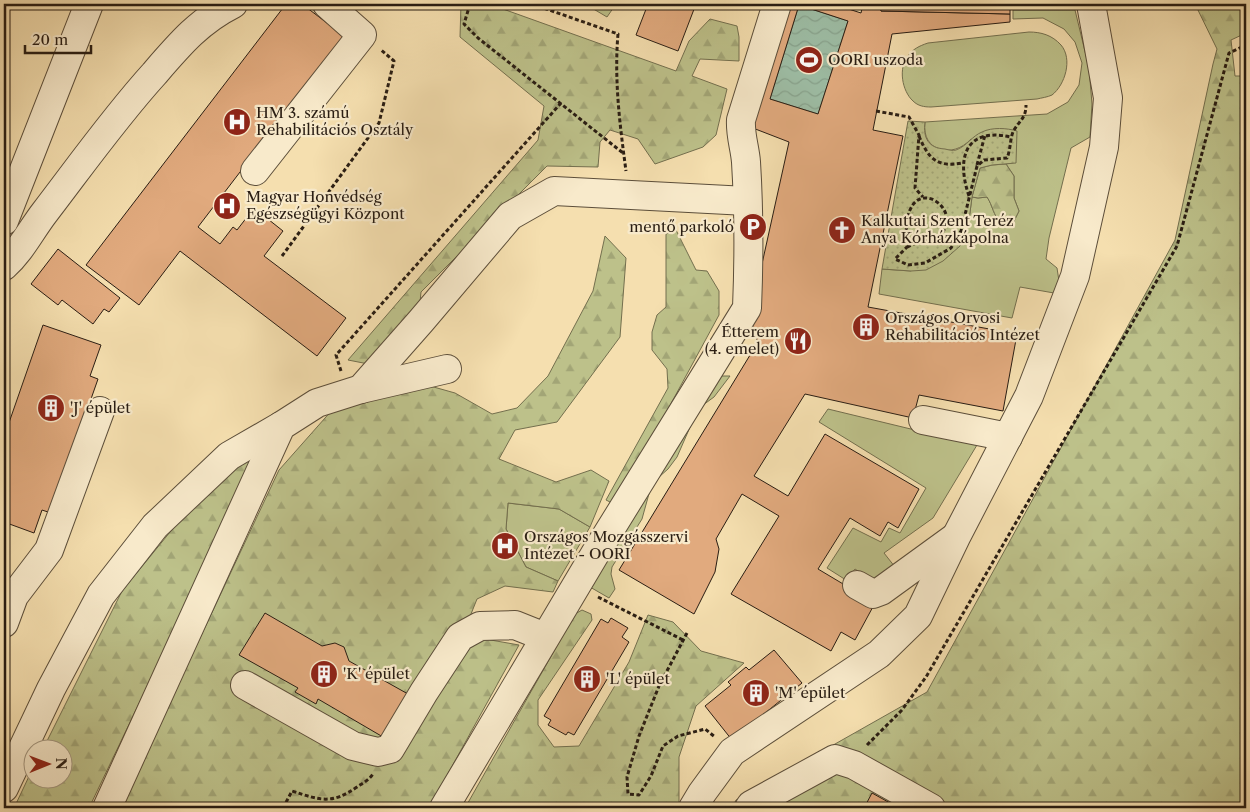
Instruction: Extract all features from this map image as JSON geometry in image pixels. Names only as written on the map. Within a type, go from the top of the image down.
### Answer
[{"type":"lane","points":[[4,221],[89,4]]},
{"type":"lane","points":[[4,266],[14,257],[40,218],[127,104],[187,36],[215,13],[233,4]]},
{"type":"lane","points":[[256,171],[362,35],[326,4]]},
{"type":"lane","points":[[758,4],[760,56]]},
{"type":"lane","points":[[444,808],[575,586],[747,308],[749,263],[746,160],[740,120],[777,4]]},
{"type":"lane","points":[[693,808],[732,752],[878,654],[918,616],[957,535],[1029,396],[1075,276],[1104,147],[1108,98],[1090,4]]},
{"type":"lane","points":[[355,391],[421,321],[510,216],[554,191],[627,200],[747,202]]},
{"type":"lane","points":[[4,788],[51,689],[101,595],[155,526],[230,456],[317,403],[355,391],[447,369]]},
{"type":"lane","points":[[4,623],[14,596],[49,550],[100,411]]},
{"type":"lane","points":[[924,420],[1008,437]]},
{"type":"lane","points":[[107,808],[281,426]]},
{"type":"lane","points":[[857,585],[873,594],[882,591],[957,535]]},
{"type":"lane","points":[[245,686],[353,746],[378,752],[390,749],[460,637],[480,626],[515,625],[545,636]]},
{"type":"lane","points":[[749,808],[751,805],[835,759],[854,764],[932,808]]},
{"type":"path","points":[[470,4],[464,24],[478,38],[624,154]]},
{"type":"path","points":[[532,4],[618,34],[616,59],[619,115],[627,200]]},
{"type":"path","points":[[282,256],[379,123],[394,61],[362,35]]},
{"type":"path","points":[[835,759],[868,744],[902,710],[926,677],[1177,246],[1229,53],[1246,45]]},
{"type":"path","points":[[355,391],[336,355],[561,103]]},
{"type":"path","points":[[977,166],[984,160],[1007,158],[1011,148],[1012,131],[1026,113],[1026,105]]},
{"type":"path","points":[[876,110],[909,118],[919,135],[926,153],[935,160],[945,164],[962,163]]},
{"type":"path","points":[[969,197],[964,182],[962,163],[969,148],[986,135],[998,134],[1011,137]]},
{"type":"path","points":[[919,135],[915,188],[923,197],[934,199],[942,206],[946,214],[946,221],[944,230],[936,238],[927,242],[921,241],[907,247],[895,259],[908,265],[925,263],[951,248],[961,232],[980,159],[981,146],[986,135]]},
{"type":"path","points":[[907,247],[905,230],[909,211],[914,202],[923,197]]},
{"type":"path","points":[[946,221],[964,219]]},
{"type":"path","points":[[575,586],[683,640]]},
{"type":"path","points":[[687,633],[659,686],[639,736],[627,778],[628,794],[639,795],[651,776],[663,746],[678,736],[705,729],[732,752]]},
{"type":"path","points":[[283,808],[292,791],[316,798],[333,800],[348,794]]},
{"type":"green space","points":[[461,4],[489,4],[676,71],[689,41],[710,19],[737,26],[739,61],[700,59],[692,76],[727,89],[716,135],[703,147],[655,164],[638,139],[610,130],[600,142],[598,167],[547,166],[421,292],[416,344],[394,369],[348,360],[538,140],[544,106],[460,37]]},
{"type":"green space","points":[[585,4],[616,4],[607,17]]},
{"type":"green space","points":[[1195,4],[1246,4],[1246,33],[1231,40],[1235,76],[1246,76],[1246,808],[732,808],[736,800],[927,692],[1175,240],[1217,49]]},
{"type":"green space","points":[[1013,10],[1075,10],[1089,68],[1092,104],[1090,137],[1071,148],[1049,238],[1046,259],[1057,268],[1059,281],[1054,293],[1020,287],[1012,318],[879,294],[882,269],[911,271],[969,220],[972,197],[987,197],[996,217],[1001,223],[1013,223],[1019,211],[1014,198],[1014,176],[1006,164],[1016,162],[971,139],[956,149],[947,150],[933,146],[925,132],[925,122],[1047,114],[1068,102],[1079,85],[1082,63],[1075,42],[1064,29],[1043,18],[1013,19]]},
{"type":"green space","points":[[1029,32],[1050,36],[1065,51],[1066,72],[1061,85],[1052,95],[1037,99],[928,107],[915,103],[909,97],[904,86],[903,67],[910,54],[919,47],[928,43]]},
{"type":"green space","points":[[908,121],[925,122],[925,133],[928,141],[934,147],[952,150],[960,148],[986,130],[1000,128],[1017,131],[1016,163],[980,168],[972,197],[969,220],[960,246],[943,261],[926,270],[882,269]]},
{"type":"green space","points":[[1006,164],[1014,176],[1014,198],[1019,211],[1013,223],[1001,223],[996,217],[987,197],[972,197],[980,168]]},
{"type":"green space","points":[[676,230],[696,270],[707,271],[719,291],[719,315],[616,505],[606,500],[668,388],[667,369],[652,350],[652,332],[657,315],[666,307],[666,234]]},
{"type":"green space","points":[[605,236],[626,258],[620,337],[557,422],[515,430],[499,459],[556,482],[591,470],[609,481],[590,527],[559,509],[508,503],[506,529],[526,567],[558,581],[553,592],[505,586],[477,599],[469,619],[485,639],[519,645],[429,808],[120,808],[279,470],[333,409],[423,384],[455,393],[492,414],[517,408],[548,376],[593,291]]},
{"type":"green space","points":[[722,376],[730,376],[714,397],[703,405],[694,418],[677,457],[650,490],[642,519],[612,567],[611,574],[615,589],[609,598],[590,587],[706,387]]},
{"type":"green space","points":[[828,409],[977,445],[933,518],[884,553],[895,567],[875,582],[855,569],[846,580],[827,568],[853,528],[881,542],[889,528],[900,533],[926,488],[819,422]]},
{"type":"green space","points":[[245,455],[258,455],[89,808],[14,808],[23,790],[72,790],[72,740],[48,740],[122,591],[197,499]]},
{"type":"green space","points":[[508,503],[559,509],[590,527],[558,581],[526,567],[506,529]]},
{"type":"green space","points":[[582,610],[591,614],[592,620],[538,700],[538,725],[554,747],[579,746],[629,662],[648,615],[673,622],[701,651],[744,663],[696,706],[679,757],[678,808],[465,808],[575,614]]},
{"type":"water","name":"OORI uszoda","points":[[799,5],[848,21],[818,114],[770,99]]},
{"type":"building","name":"HM 3. számú Rehabilitációs Osztály","points":[[286,4],[302,4],[344,36],[198,227],[220,244],[233,227],[237,230],[254,208],[283,231],[264,256],[346,318],[317,356],[180,251],[139,305],[86,265]]},
{"type":"building","points":[[648,4],[696,4],[678,51],[636,35]]},
{"type":"building","name":"Országos Orvosi Rehabilitációs Intézet","points":[[786,4],[833,4],[861,13],[863,4],[881,4],[881,11],[1010,14],[1010,22],[892,34],[873,130],[903,136],[868,307],[1017,334],[1003,411],[919,395],[913,418],[805,394],[754,476],[788,496],[825,434],[919,489],[898,528],[888,522],[880,536],[850,518],[818,569],[875,603],[855,640],[841,632],[831,651],[731,594],[779,516],[742,494],[716,539],[719,549],[715,572],[694,614],[619,570],[758,342],[753,330],[753,324],[760,310],[756,291],[789,142],[745,125]],"holes":[[[799,5],[848,21],[818,114],[770,99]]]},
{"type":"building","points":[[881,4],[1010,4],[1010,14],[881,11]]},
{"type":"building","points":[[58,249],[120,298],[109,312],[104,309],[93,324],[62,300],[58,305],[31,284]]},
{"type":"building","name":"'J' épület","points":[[43,325],[101,345],[90,376],[98,379],[51,513],[42,510],[34,533],[4,522],[4,437]]},
{"type":"building","name":"'K' épület","points":[[265,613],[322,646],[335,643],[344,647],[349,661],[408,694],[383,737],[318,699],[316,704],[295,692],[298,688],[239,655]]},
{"type":"building","name":"'L' épület","points":[[611,618],[628,628],[622,637],[629,642],[574,735],[568,732],[566,735],[548,725],[551,720],[544,716],[601,619],[608,623]]},
{"type":"building","name":"'M' épület","points":[[774,650],[802,683],[732,740],[705,706],[731,685],[728,682],[746,667],[749,670]]},
{"type":"building","points":[[872,793],[899,808],[864,808]]},
{"type":"place","name":"OORI uszoda","points":[[809,60]]},
{"type":"place","name":"HM 3. számú Rehabilitációs Osztály","points":[[237,122]]},
{"type":"place","name":"Magyar Honvédség Egészségügyi Központ","points":[[227,206]]},
{"type":"place","name":"mentő parkoló","points":[[753,227]]},
{"type":"place","name":"Kalkuttai Szent Teréz Anya Kórházkápolna","points":[[842,230]]},
{"type":"place","name":"Országos Orvosi Rehabilitációs Intézet","points":[[866,327]]},
{"type":"place","name":"Étterem (4. emelet)","points":[[798,341]]},
{"type":"place","name":"'J' épület","points":[[51,408]]},
{"type":"place","name":"Országos Mozgásszervi Intézet - OORI","points":[[505,546]]},
{"type":"place","name":"'K' épület","points":[[324,674]]},
{"type":"place","name":"'L' épület","points":[[587,679]]},
{"type":"place","name":"'M' épület","points":[[756,693]]}]
